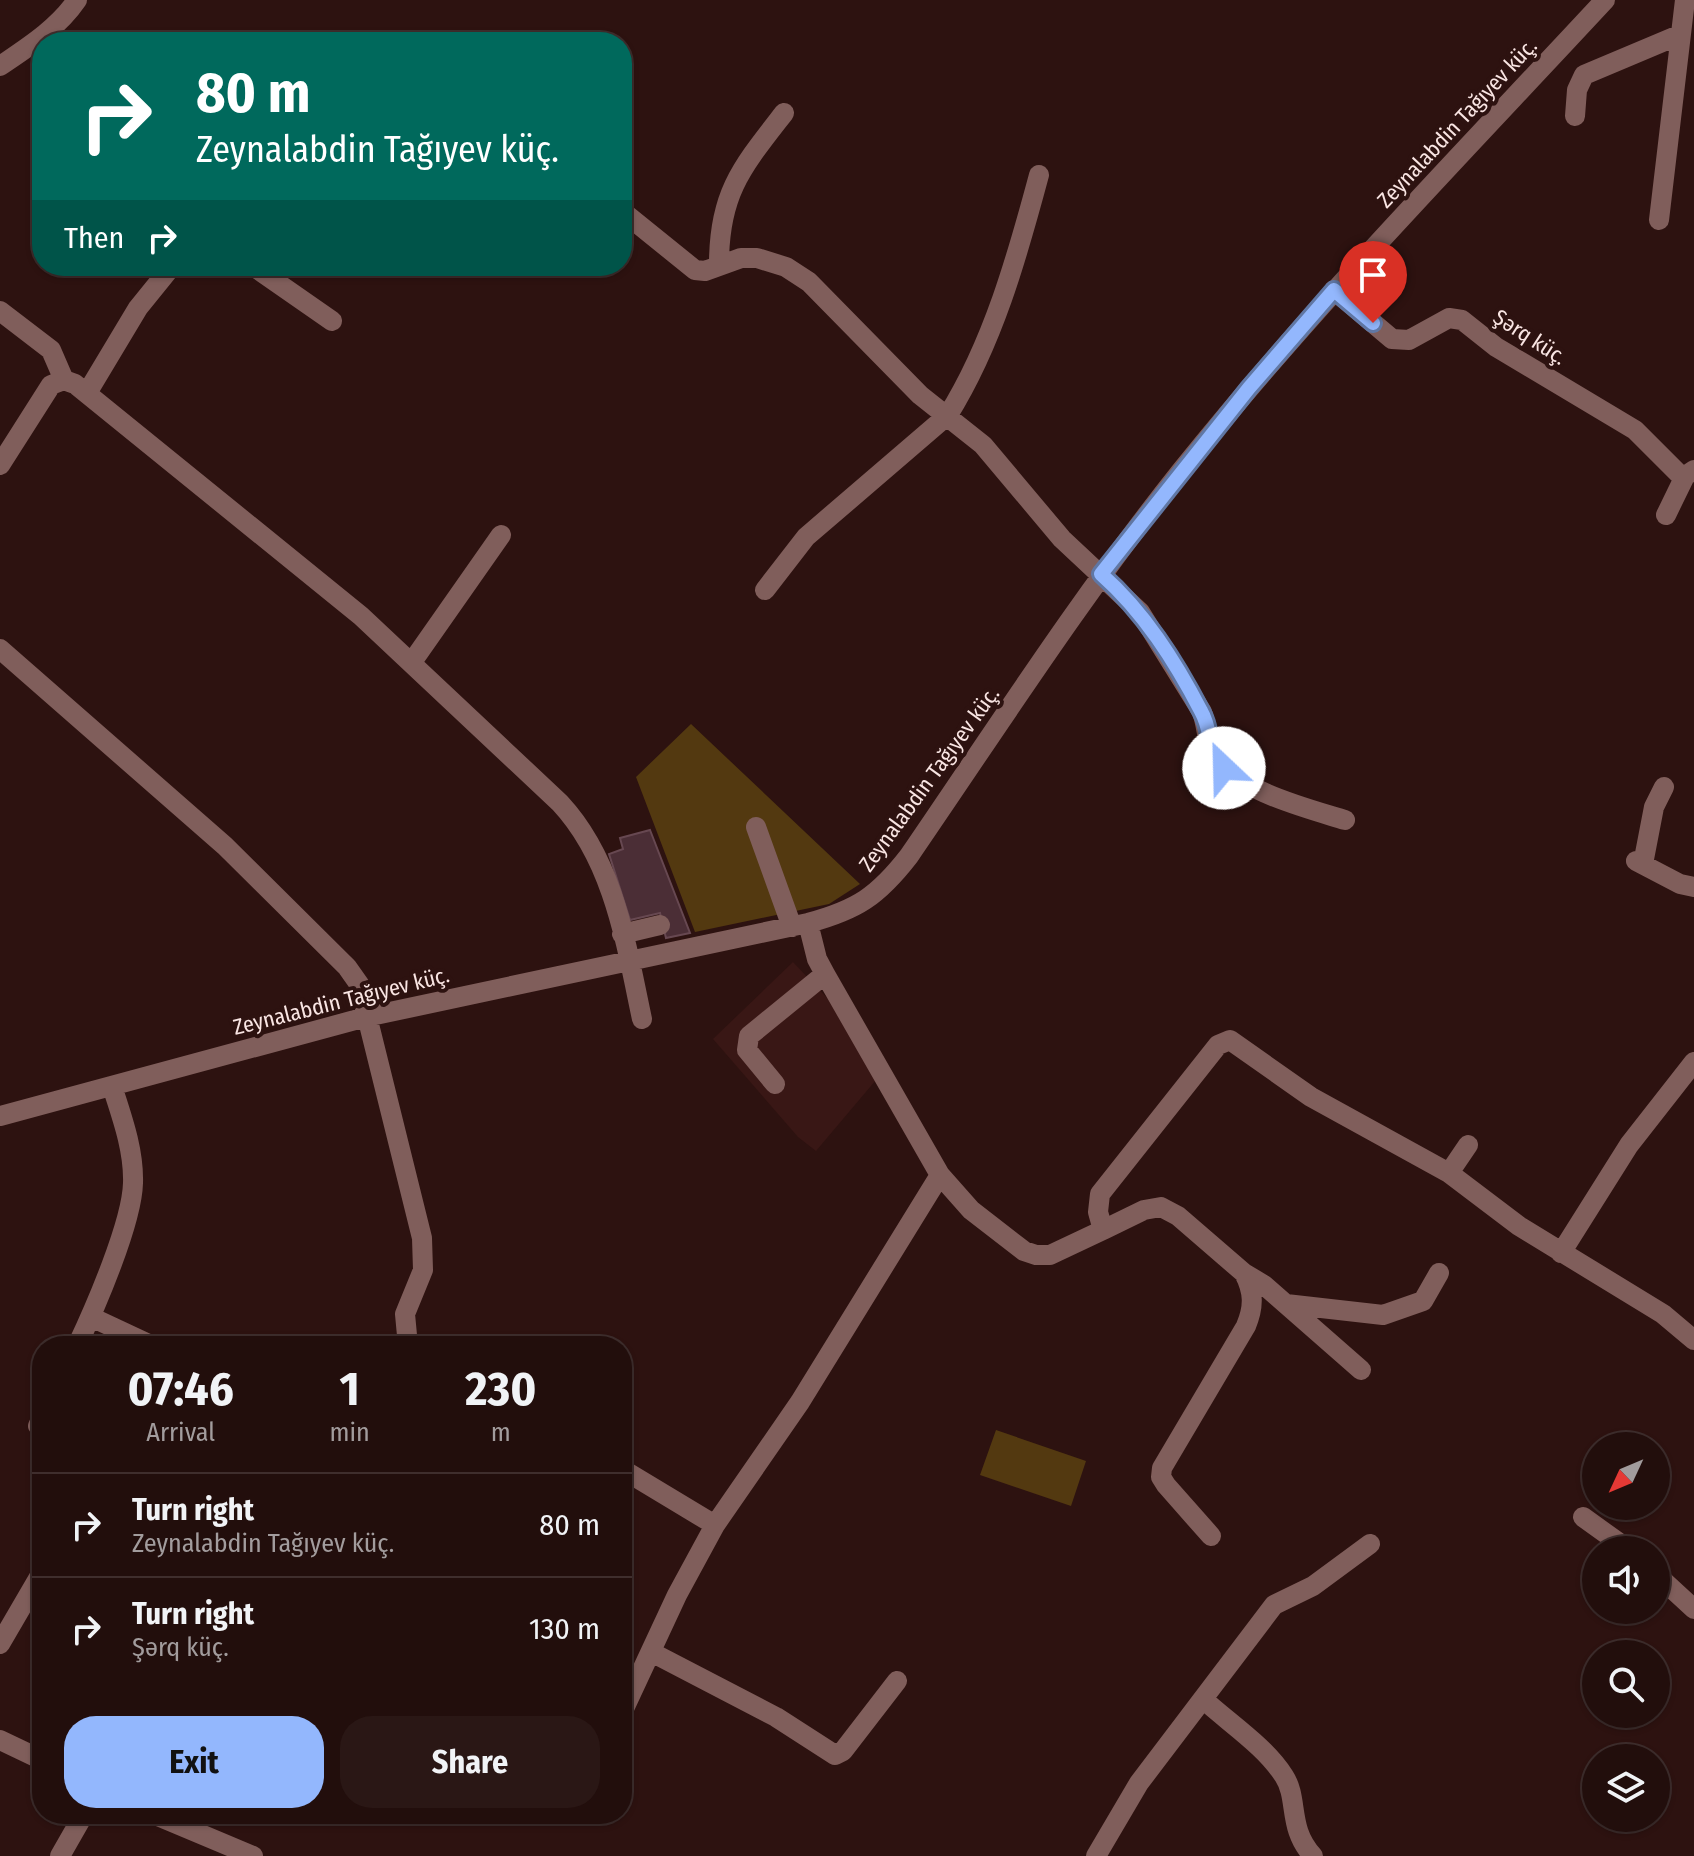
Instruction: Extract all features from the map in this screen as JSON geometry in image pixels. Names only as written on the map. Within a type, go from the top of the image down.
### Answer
[{"type":"street","points":[[47,32],[68,14],[77,0]]},
{"type":"street","name":"Zeynalabdin Tağıyev küç.","points":[[0,1116],[366,1017],[800,925],[855,909],[891,879],[1101,574],[1249,388],[1334,290],[1605,0]]},
{"type":"street","points":[[1659,220],[1685,0]]},
{"type":"street","points":[[1575,116],[1577,90],[1584,75],[1679,35]]},
{"type":"street","points":[[0,66],[32,43]]},
{"type":"street","points":[[719,264],[719,232],[729,194],[749,158],[784,113]]},
{"type":"street","points":[[765,590],[806,537],[948,415],[996,312],[1017,255],[1039,175]]},
{"type":"street","points":[[632,219],[695,270],[705,271],[741,258],[757,258],[786,267],[809,282],[920,395],[983,445],[1062,539],[1140,612],[1202,712],[1209,729],[1209,747],[1224,768],[1236,778],[1298,805],[1345,820]]},
{"type":"street","points":[[87,393],[138,308],[164,276]]},
{"type":"street","points":[[267,276],[332,321]]},
{"type":"street","name":"Şərq küç.","points":[[1334,290],[1392,339],[1409,340],[1449,318],[1462,320],[1496,347],[1635,430],[1672,468],[1689,473]]},
{"type":"street","points":[[0,311],[51,350],[64,380],[87,393],[361,616],[575,819],[602,866],[629,959],[642,1019]]},
{"type":"street","points":[[0,465],[43,393],[51,385],[64,380]]},
{"type":"street","points":[[1666,515],[1689,473]]},
{"type":"street","points":[[412,662],[501,535]]},
{"type":"street","points":[[0,649],[225,846],[347,967],[359,984],[423,1246],[423,1270],[405,1314],[407,1336]]},
{"type":"street","points":[[1664,787],[1654,807],[1639,862],[1680,884],[1694,887]]},
{"type":"street","points":[[756,827],[825,974],[940,1175],[971,1210],[1024,1251],[1050,1255],[1144,1210],[1161,1207],[1178,1216],[1244,1273],[1264,1285],[1361,1370]]},
{"type":"street","points":[[622,934],[660,925]]},
{"type":"street","points":[[775,1084],[747,1050],[745,1045],[749,1036],[825,974]]},
{"type":"street","points":[[1103,1230],[1098,1212],[1100,1194],[1223,1041],[1238,1045],[1311,1097],[1449,1173],[1519,1226],[1663,1314],[1694,1340]]},
{"type":"street","points":[[1561,1253],[1629,1145],[1694,1062]]},
{"type":"street","points":[[82,1336],[130,1205],[133,1183],[124,1123],[112,1086]]},
{"type":"street","points":[[1449,1173],[1468,1145]]},
{"type":"street","points":[[632,1692],[715,1525],[792,1416],[940,1175]]},
{"type":"street","points":[[1211,1536],[1166,1485],[1161,1477],[1162,1468],[1246,1326],[1253,1304],[1244,1273]]},
{"type":"street","points":[[1286,1304],[1383,1315],[1407,1310],[1423,1301],[1439,1273]]},
{"type":"street","points":[[91,1317],[132,1336]]},
{"type":"street","points":[[632,1475],[715,1525]]},
{"type":"street","points":[[1587,1520],[1609,1536]]},
{"type":"street","points":[[1096,1856],[1139,1783],[1274,1605],[1313,1586],[1370,1544]]},
{"type":"street","points":[[1670,1587],[1694,1609]]},
{"type":"street","points":[[0,1644],[32,1589]]},
{"type":"street","points":[[651,1652],[776,1717],[835,1755],[843,1751],[897,1681]]},
{"type":"street","points":[[1203,1699],[1273,1762],[1285,1778],[1292,1816],[1313,1856]]},
{"type":"street","points":[[0,1740],[32,1755]]},
{"type":"street","points":[[60,1856],[78,1824]]},
{"type":"street","points":[[177,1824],[253,1856]]},
{"type":"shaded area","points":[[691,724],[860,884],[829,904],[695,932],[636,777]]},
{"type":"shaded area","points":[[793,962],[828,999],[876,1080],[816,1151],[798,1137],[713,1039]]},
{"type":"shaded area","points":[[996,1430],[1086,1461],[1071,1506],[980,1475]]},
{"type":"building","points":[[650,830],[690,933],[666,938],[660,913],[630,920],[609,854],[623,849],[620,838]]},
{"type":"route","points":[[1224,768],[1209,747],[1209,729],[1202,712],[1163,648],[1140,612],[1101,574],[1249,388],[1334,290],[1373,323]]}]
